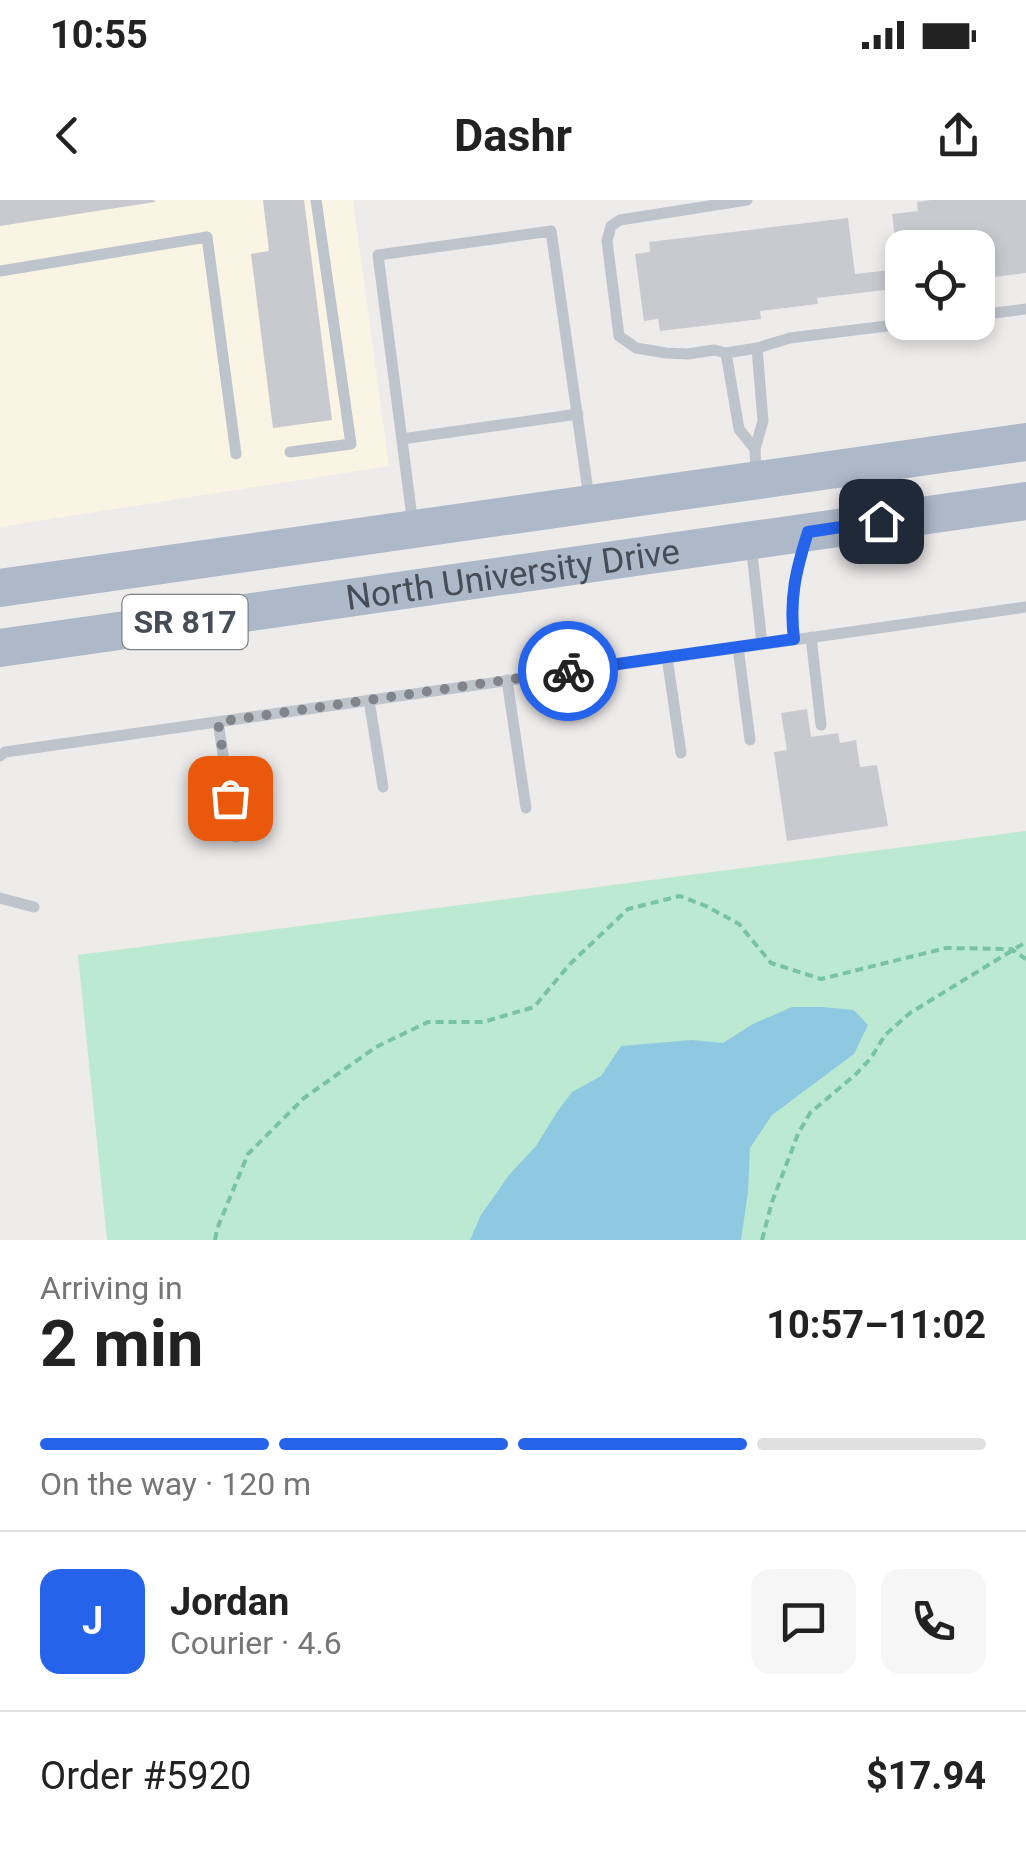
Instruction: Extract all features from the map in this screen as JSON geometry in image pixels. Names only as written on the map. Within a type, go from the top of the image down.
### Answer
[{"type":"main road","name":"North University Drive","points":[[0,588],[590,505],[756,465],[850,468],[1026,442]]},
{"type":"main road","points":[[686,549],[736,513],[746,501],[756,465]]},
{"type":"main road","points":[[751,540],[780,506],[850,468]]},
{"type":"main road","name":"North University Drive","points":[[0,648],[1026,501]]},
{"type":"main road","points":[[321,543],[336,568],[370,595]]},
{"type":"lane","points":[[290,452],[351,444],[316,200]]},
{"type":"lane","points":[[747,200],[620,220],[611,226],[607,241],[619,336],[636,348],[666,353],[726,353],[790,338],[885,326]]},
{"type":"lane","points":[[414,530],[378,255],[551,231],[590,505]]},
{"type":"lane","points":[[0,271],[207,237],[236,454]]},
{"type":"lane","points":[[995,313],[1026,309]]},
{"type":"lane","points":[[756,348],[762,421],[756,465]]},
{"type":"lane","points":[[726,353],[738,429],[756,465]]},
{"type":"lane","points":[[402,439],[578,414]]},
{"type":"lane","points":[[794,639],[790,612],[795,574],[808,532]]},
{"type":"lane","points":[[751,540],[762,644]]},
{"type":"lane","points":[[0,756],[5,752],[1026,608]]},
{"type":"lane","points":[[811,636],[821,726]]},
{"type":"lane","points":[[738,647],[750,740]]},
{"type":"lane","points":[[666,657],[682,753]]},
{"type":"lane","points":[[507,680],[526,808]]},
{"type":"lane","points":[[369,700],[383,787]]},
{"type":"lane","points":[[218,722],[236,837]]},
{"type":"lane","points":[[0,898],[34,906]]},
{"type":"path","points":[[215,1240],[248,1154],[304,1098],[376,1047],[428,1022],[483,1022],[534,1008],[570,964],[628,909],[680,896],[739,924],[771,963],[821,979],[946,948],[1011,949],[1026,959]]},
{"type":"path","points":[[762,1240],[772,1202],[810,1113],[856,1075],[886,1035],[910,1013],[1026,942]]},
{"type":"shaded area","points":[[0,200],[353,200],[389,466],[0,527]]},
{"type":"green space","points":[[1026,831],[1026,1240],[107,1240],[78,955]]},
{"type":"water","points":[[792,1007],[854,1010],[868,1025],[854,1054],[772,1115],[750,1148],[741,1240],[470,1240],[481,1215],[509,1175],[536,1146],[572,1092],[601,1076],[621,1046],[692,1040],[723,1043]]},
{"type":"building","points":[[0,200],[154,200],[155,202],[0,226]]},
{"type":"building","points":[[263,200],[304,200],[332,420],[273,428],[251,254],[269,251]]},
{"type":"building","points":[[1026,200],[1026,273],[995,277],[995,230],[894,230],[892,214],[918,211],[917,202]]},
{"type":"building","points":[[848,218],[855,274],[885,271],[885,290],[817,298],[818,304],[760,311],[761,319],[660,331],[658,319],[644,321],[635,254],[650,252],[649,242]]},
{"type":"building","points":[[807,709],[811,737],[838,733],[840,743],[856,740],[860,767],[877,765],[888,826],[787,841],[774,752],[787,750],[781,713]]},
{"type":"way so far","points":[[230,798],[218,722],[568,671]]},
{"type":"route","points":[[568,671],[794,639],[790,612],[795,574],[808,532],[881,521]]}]
